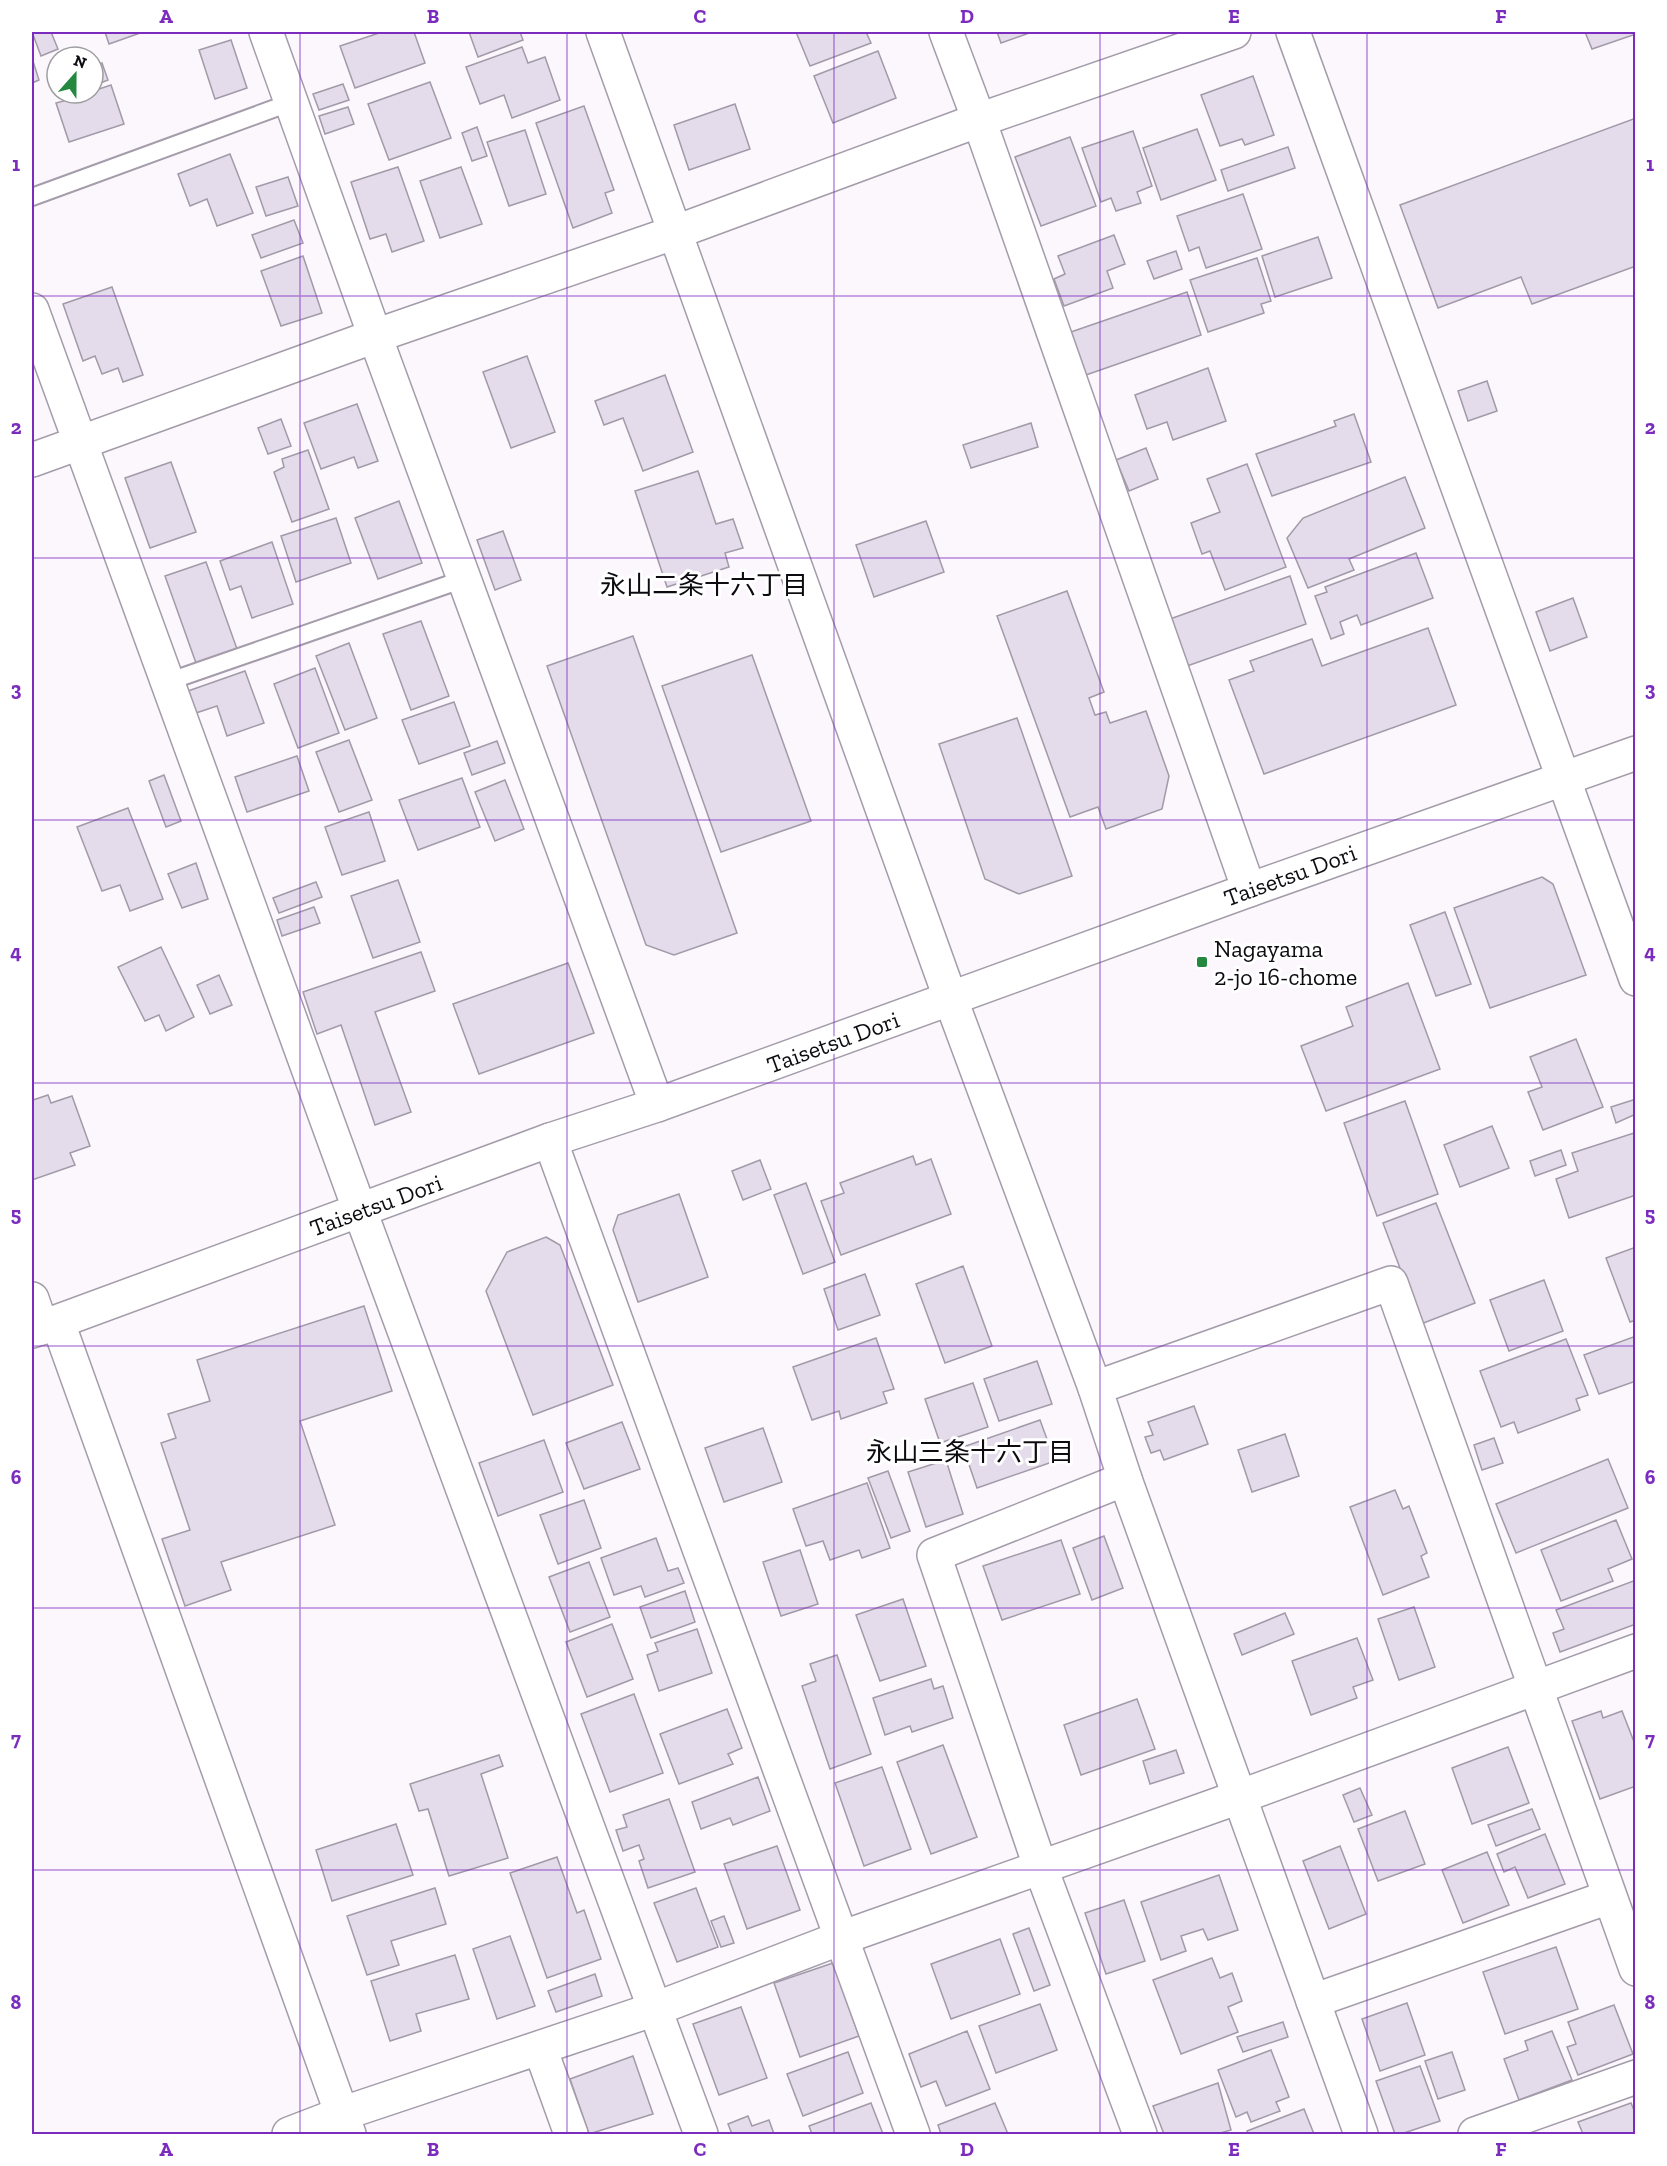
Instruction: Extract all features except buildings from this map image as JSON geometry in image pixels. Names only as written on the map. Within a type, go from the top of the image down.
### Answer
[{"type":"main road","points":[[266,32],[657,1106]]},
{"type":"main road","points":[[603,32],[951,1000],[1095,1388],[1125,1479],[1361,2134]]},
{"type":"main road","points":[[946,32],[979,120],[1249,890]]},
{"type":"main road","points":[[32,460],[375,336],[676,232],[979,120],[1234,32]]},
{"type":"main road","points":[[1293,32],[1635,979]]},
{"type":"main road","points":[[32,310],[360,1211],[701,2134]]},
{"type":"main road","name":"Taisetsu Dori","points":[[41,1320],[360,1211],[550,1140],[657,1106],[1249,890],[1635,753]]},
{"type":"main road","points":[[550,1140],[913,2134]]},
{"type":"main road","points":[[1095,1388],[1391,1283],[1635,1969]]},
{"type":"main road","points":[[41,1320],[345,2124]]},
{"type":"main road","points":[[1125,1479],[934,1555],[1040,1866],[1140,2134]]},
{"type":"main road","points":[[289,2134],[345,2124],[540,2048],[655,2009],[841,1938],[1239,1797],[1635,1651]]},
{"type":"main road","points":[[1313,2001],[1610,1897]]},
{"type":"main road","points":[[540,2048],[571,2134]]},
{"type":"main road","points":[[1475,2134],[1635,2077]]},
{"type":"lane","points":[[32,197],[292,102]]},
{"type":"lane","points":[[167,682],[464,579]]},
{"type":"place","name":"Nagayama 2-jo 16-chome","points":[[1202,962]]},
{"type":"district","name":"永山二条十六丁目","points":[[704,585]]},
{"type":"district","name":"永山三条十六丁目","points":[[970,1452]]}]
